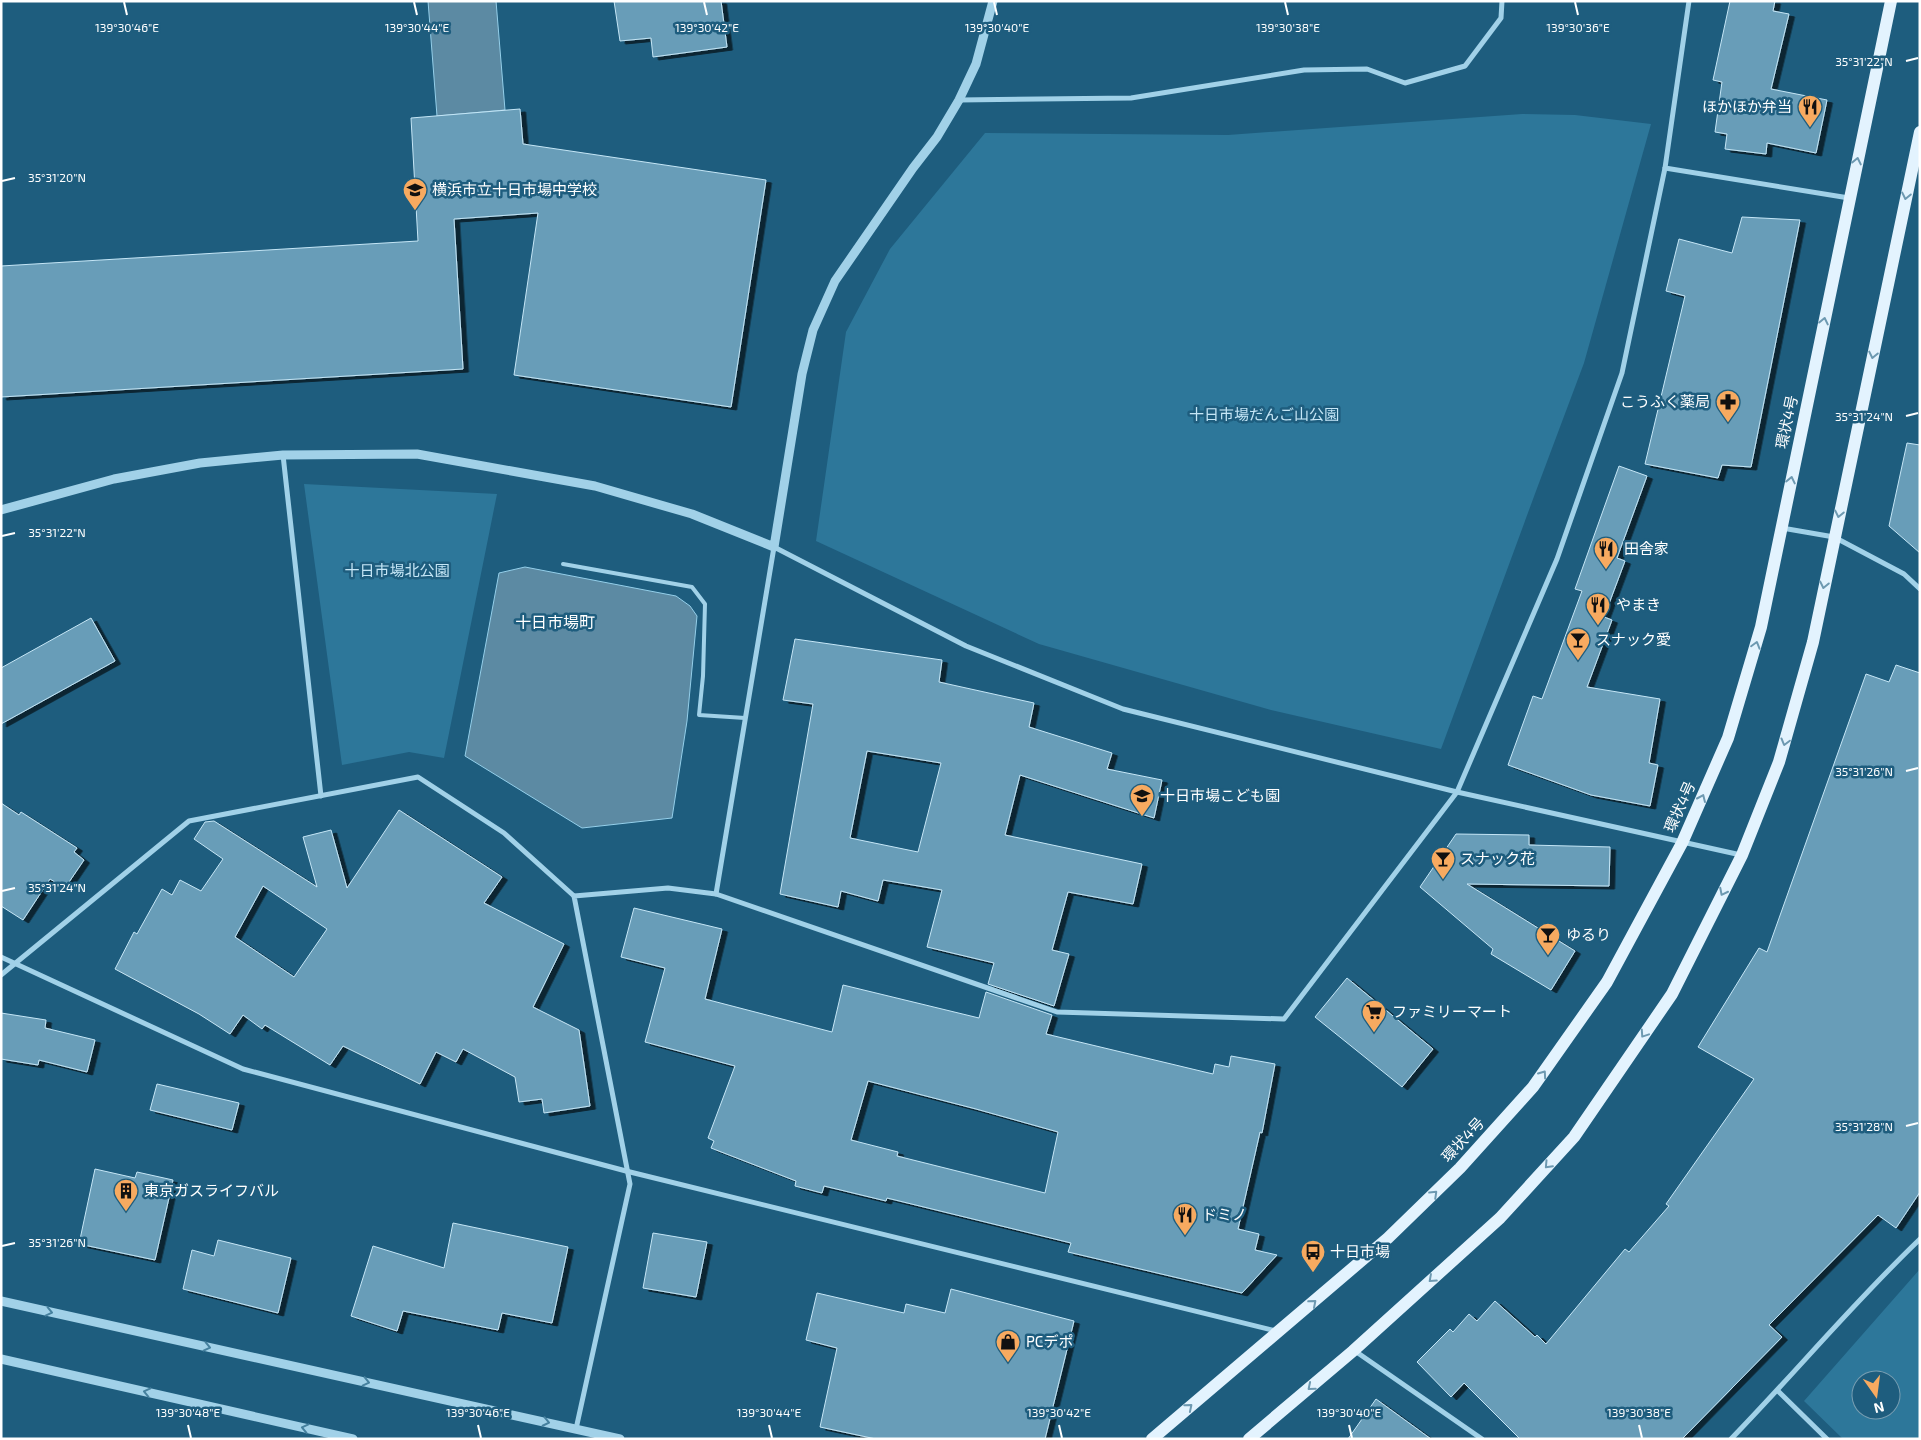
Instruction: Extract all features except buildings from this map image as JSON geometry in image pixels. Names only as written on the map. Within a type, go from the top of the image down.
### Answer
[{"type":"main road","name":"環状4号","points":[[1152,1439],[1388,1238],[1460,1168],[1533,1087],[1607,982],[1682,843],[1728,738],[1761,627],[1891,1]]},
{"type":"main road","points":[[1249,1439],[1354,1351],[1500,1218],[1574,1137],[1672,994],[1742,855],[1779,762],[1812,642],[1920,132]]},
{"type":"street","points":[[716,894],[802,374],[813,330],[835,281],[913,168],[937,137],[959,100],[976,64],[993,1]]},
{"type":"street","points":[[959,100],[1131,98],[1304,70],[1367,69],[1405,83],[1465,66],[1501,18],[1502,1]]},
{"type":"street","points":[[574,896],[668,888],[716,894],[1057,1012],[1284,1019],[1457,792],[1557,559],[1622,373],[1665,168],[1689,1]]},
{"type":"street","points":[[1665,168],[1849,198]]},
{"type":"street","points":[[1,510],[124,477],[200,462],[283,455],[417,454],[595,486],[692,514],[774,547],[966,646],[1123,709],[1457,792],[1742,855]]},
{"type":"street","points":[[283,455],[321,796]]},
{"type":"street","points":[[1782,528],[1834,537],[1904,574],[1920,588]]},
{"type":"street","points":[[1,975],[188,821],[418,777],[504,833],[574,896],[630,1184],[576,1429]]},
{"type":"street","points":[[1,956],[243,1069],[626,1171],[1279,1332]]},
{"type":"street","points":[[1731,1439],[1778,1391],[1888,1269],[1920,1239]]},
{"type":"street","points":[[1,1301],[620,1439]]},
{"type":"street","points":[[1354,1351],[1482,1439]]},
{"type":"street","points":[[1,1359],[353,1439]]},
{"type":"street","points":[[1778,1391],[1827,1439]]},
{"type":"lane","points":[[563,564],[692,587],[705,604],[703,676],[699,715],[744,718]]},
{"type":"green space","name":"十日市場だんご山公園","points":[[1522,114],[1575,115],[1651,124],[1584,363],[1441,749],[1271,710],[1039,644],[816,541],[846,332],[890,249],[985,133],[1228,135]]},
{"type":"green space","name":"十日市場北公園","points":[[304,484],[497,494],[444,758],[409,752],[342,765]]},
{"type":"green space","points":[[1920,1269],[1920,1439],[1843,1439],[1804,1401]]},
{"type":"shaded area","points":[[428,1],[496,1],[505,110],[437,116]]},
{"type":"shaded area","points":[[525,567],[676,596],[690,606],[697,616],[687,721],[672,818],[582,828],[465,756],[499,573]]},
{"type":"place","name":"ほかほか弁当","points":[[1810,128]]},
{"type":"place","name":"横浜市立十日市場中学校","points":[[415,211]]},
{"type":"place","name":"こうふく薬局","points":[[1728,423]]},
{"type":"place","name":"田舎家","points":[[1606,570]]},
{"type":"place","name":"やまき","points":[[1598,626]]},
{"type":"place","name":"スナック愛","points":[[1578,661]]},
{"type":"place","name":"十日市場こども園","points":[[1142,817]]},
{"type":"place","name":"スナック花","points":[[1443,880]]},
{"type":"place","name":"ゆるり","points":[[1548,956]]},
{"type":"place","name":"ファミリーマート","points":[[1374,1033]]},
{"type":"place","name":"東京ガスライフバル","points":[[126,1212]]},
{"type":"place","name":"ドミノ","points":[[1185,1236]]},
{"type":"place","name":"十日市場","points":[[1313,1273]]},
{"type":"place","name":"PCデポ","points":[[1008,1363]]},
{"type":"district","name":"十日市場町","points":[[555,622]]}]
